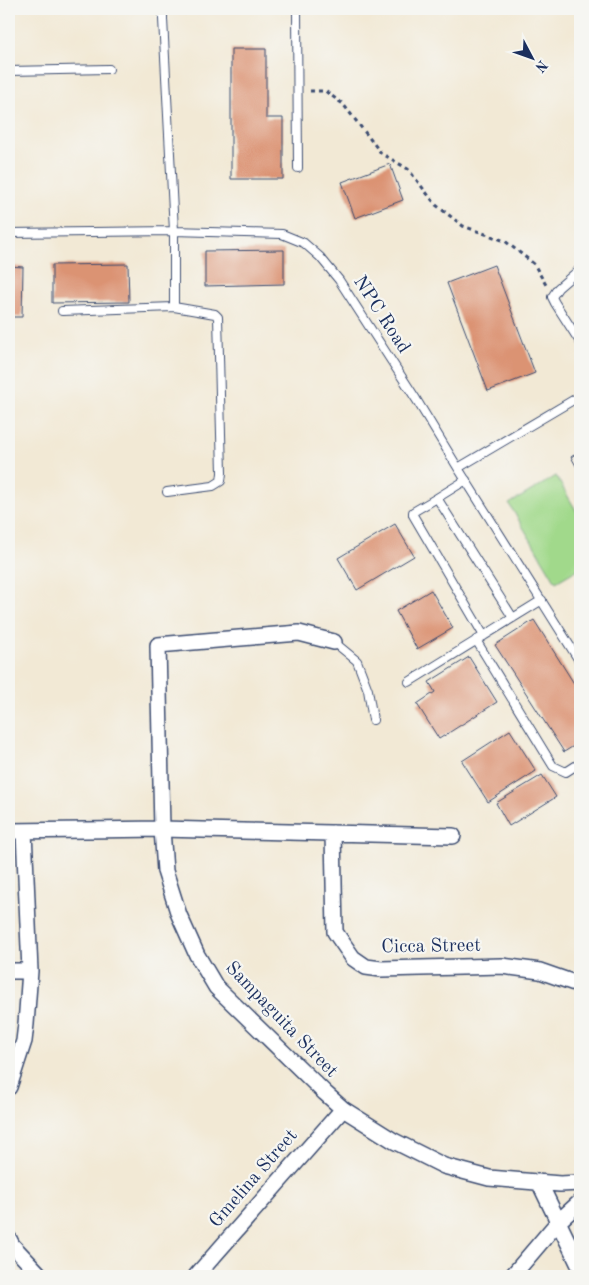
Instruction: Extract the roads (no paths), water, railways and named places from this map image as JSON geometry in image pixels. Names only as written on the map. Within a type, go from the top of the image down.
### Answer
[{"type":"street","name":"Sampaguita Street","points":[[334,642],[299,633],[158,645],[162,829],[165,871],[179,914],[197,955],[216,987],[324,1094],[343,1109],[394,1141],[444,1166],[490,1178],[560,1184],[580,1183]]},
{"type":"street","points":[[9,1087],[24,1040],[30,971],[16,830],[162,829],[453,836]]},
{"type":"street","name":"Cicca Street","points":[[333,833],[335,932],[353,958],[366,967],[382,969],[502,966],[540,971],[580,985]]},
{"type":"street","points":[[9,971],[30,971]]},
{"type":"street","name":"Gmelina Street","points":[[196,1276],[343,1109]]},
{"type":"street","points":[[539,1182],[580,1267]]},
{"type":"street","points":[[512,1276],[558,1222],[580,1202]]},
{"type":"street","points":[[10,1243],[41,1276]]},
{"type":"lane","points":[[166,9],[163,19],[174,231],[174,307]]},
{"type":"lane","points":[[297,9],[298,168]]},
{"type":"lane","points":[[9,71],[109,69]]},
{"type":"lane","name":"NPC Road","points":[[9,233],[174,231],[282,234],[304,243],[320,257],[339,280],[416,398],[580,662]]},
{"type":"lane","points":[[580,269],[558,288],[552,297],[580,342]]},
{"type":"lane","points":[[62,311],[174,307],[215,314],[218,317],[222,473],[220,481],[212,486],[167,492]]},
{"type":"lane","points":[[458,468],[580,396]]},
{"type":"lane","points":[[466,480],[413,512],[412,515],[484,636]]},
{"type":"lane","points":[[437,498],[513,618]]},
{"type":"lane","points":[[410,682],[542,600]]},
{"type":"lane","points":[[476,640],[552,766],[566,772],[580,763]]},
{"type":"lane","points":[[334,642],[356,661],[368,690],[373,720]]}]
